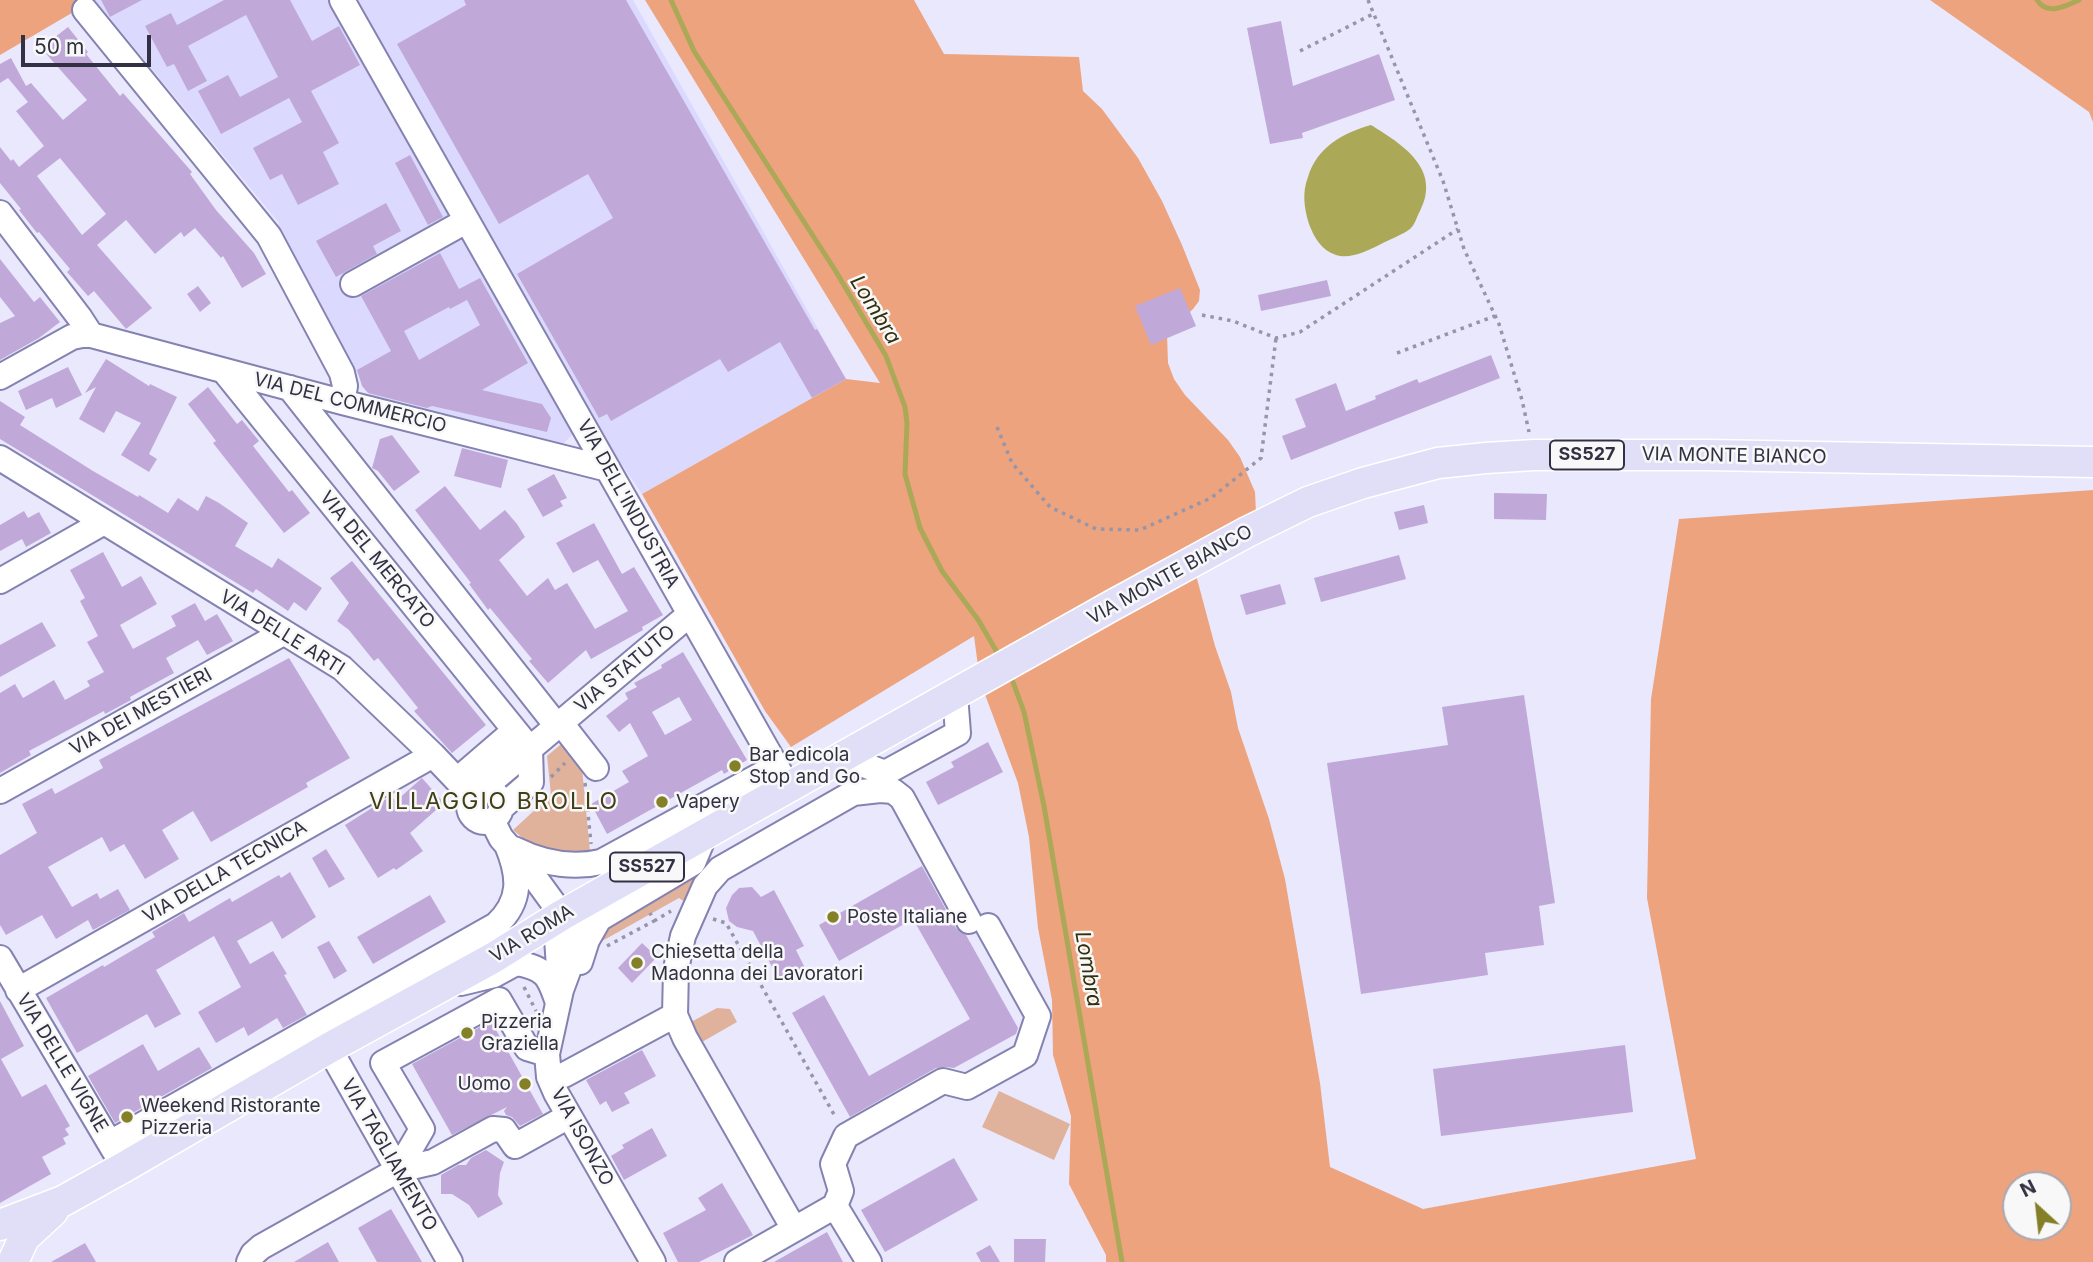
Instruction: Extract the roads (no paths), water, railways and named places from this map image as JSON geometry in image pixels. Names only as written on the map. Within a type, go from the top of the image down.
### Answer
[{"type":"main road","name":"VIA MONTE BIANCO","points":[[1002,667],[1247,532],[1308,502],[1363,483],[1438,463],[1534,455],[1707,454],[2093,462]]},
{"type":"main road","name":"VIA ROMA","points":[[10,1262],[24,1238],[117,1155],[328,1048],[493,958],[562,915],[705,834],[782,777],[843,757],[1002,667]]},
{"type":"main road","name":"VIA ROMA","points":[[0,1225],[63,1201]]},
{"type":"main road","name":"SS527","points":[[0,1246],[10,1262]]},
{"type":"street","name":"VIA DELL'INDUSTRIA","points":[[342,0],[782,777]]},
{"type":"street","points":[[85,10],[269,236],[342,373],[345,386],[342,402]]},
{"type":"street","points":[[0,213],[91,335]]},
{"type":"street","points":[[353,284],[466,221]]},
{"type":"street","points":[[0,377],[72,337],[91,335]]},
{"type":"street","name":"VIA DEL COMMERCIO","points":[[91,335],[608,469]]},
{"type":"street","name":"VIA DEL MERCATO","points":[[224,371],[522,740]]},
{"type":"street","name":"VIA DEL MERCATO","points":[[290,388],[559,725]]},
{"type":"street","name":"VIA DELLE ARTI","points":[[0,458],[342,668],[470,789],[468,806],[472,816],[482,822],[497,814]]},
{"type":"street","points":[[0,581],[104,522]]},
{"type":"street","name":"VIA STATUTO","points":[[470,789],[522,740],[559,725],[690,614]]},
{"type":"street","name":"VIA DEI MESTIERI","points":[[0,791],[283,633]]},
{"type":"street","name":"VIA STATUTO","points":[[559,725],[590,772]]},
{"type":"street","points":[[522,740],[531,782],[497,814],[501,838],[574,928],[576,942],[561,991],[548,1065]]},
{"type":"street","name":"VIA DELLA TECNICA","points":[[18,990],[433,755]]},
{"type":"street","name":"VIA ROMA","points":[[508,845],[527,855],[574,866],[601,862],[602,856],[782,777]]},
{"type":"street","points":[[737,1262],[835,1206],[841,1191],[833,1164],[846,1136],[943,1081],[967,1087],[1024,1055],[1038,1016],[902,798],[893,791],[853,793],[720,869],[705,886],[683,936],[676,969],[675,1015],[704,1072],[794,1229]]},
{"type":"street","points":[[561,991],[578,967],[587,940],[599,919],[694,863],[705,834]]},
{"type":"street","points":[[117,1155],[496,925],[505,917],[517,890],[517,874],[508,845]]},
{"type":"street","name":"VIA DELLE VIGNE","points":[[0,958],[117,1155]]},
{"type":"street","points":[[436,989],[494,975],[516,963],[533,966],[561,991]]},
{"type":"street","points":[[398,1170],[422,1129],[383,1063],[499,1000],[527,1048],[564,1075],[675,1015]]},
{"type":"street","name":"VIA TAGLIAMENTO","points":[[328,1048],[450,1262]]},
{"type":"street","name":"VIA ISONZO","points":[[548,1065],[556,1093],[653,1262]]},
{"type":"street","points":[[249,1262],[261,1247],[398,1170],[433,1162],[493,1129],[504,1130],[515,1146],[569,1116]]},
{"type":"street","points":[[835,1206],[869,1262]]},
{"type":"waterway","name":"Lombra","points":[[671,0],[694,51],[835,270],[886,356],[905,407],[905,474],[920,528],[942,571],[979,621],[998,654]]},
{"type":"waterway","points":[[2037,0],[2051,9],[2079,0]]},
{"type":"waterway","name":"Lombra","points":[[1013,682],[1024,712],[1044,806],[1122,1262]]},
{"type":"place","name":"Bar edicola Stop and Go","points":[[735,766]]},
{"type":"place","name":"Vapery","points":[[662,802]]},
{"type":"place","name":"Poste Italiane","points":[[833,917]]},
{"type":"place","name":"Chiesetta della Madonna dei Lavoratori","points":[[637,963]]},
{"type":"place","name":"Pizzeria Graziella","points":[[467,1033]]},
{"type":"place","name":"Uomo","points":[[525,1084]]},
{"type":"place","name":"Weekend Ristorante Pizzeria","points":[[127,1117]]},
{"type":"district","name":"VILLAGGIO BROLLO","points":[[494,802]]}]
